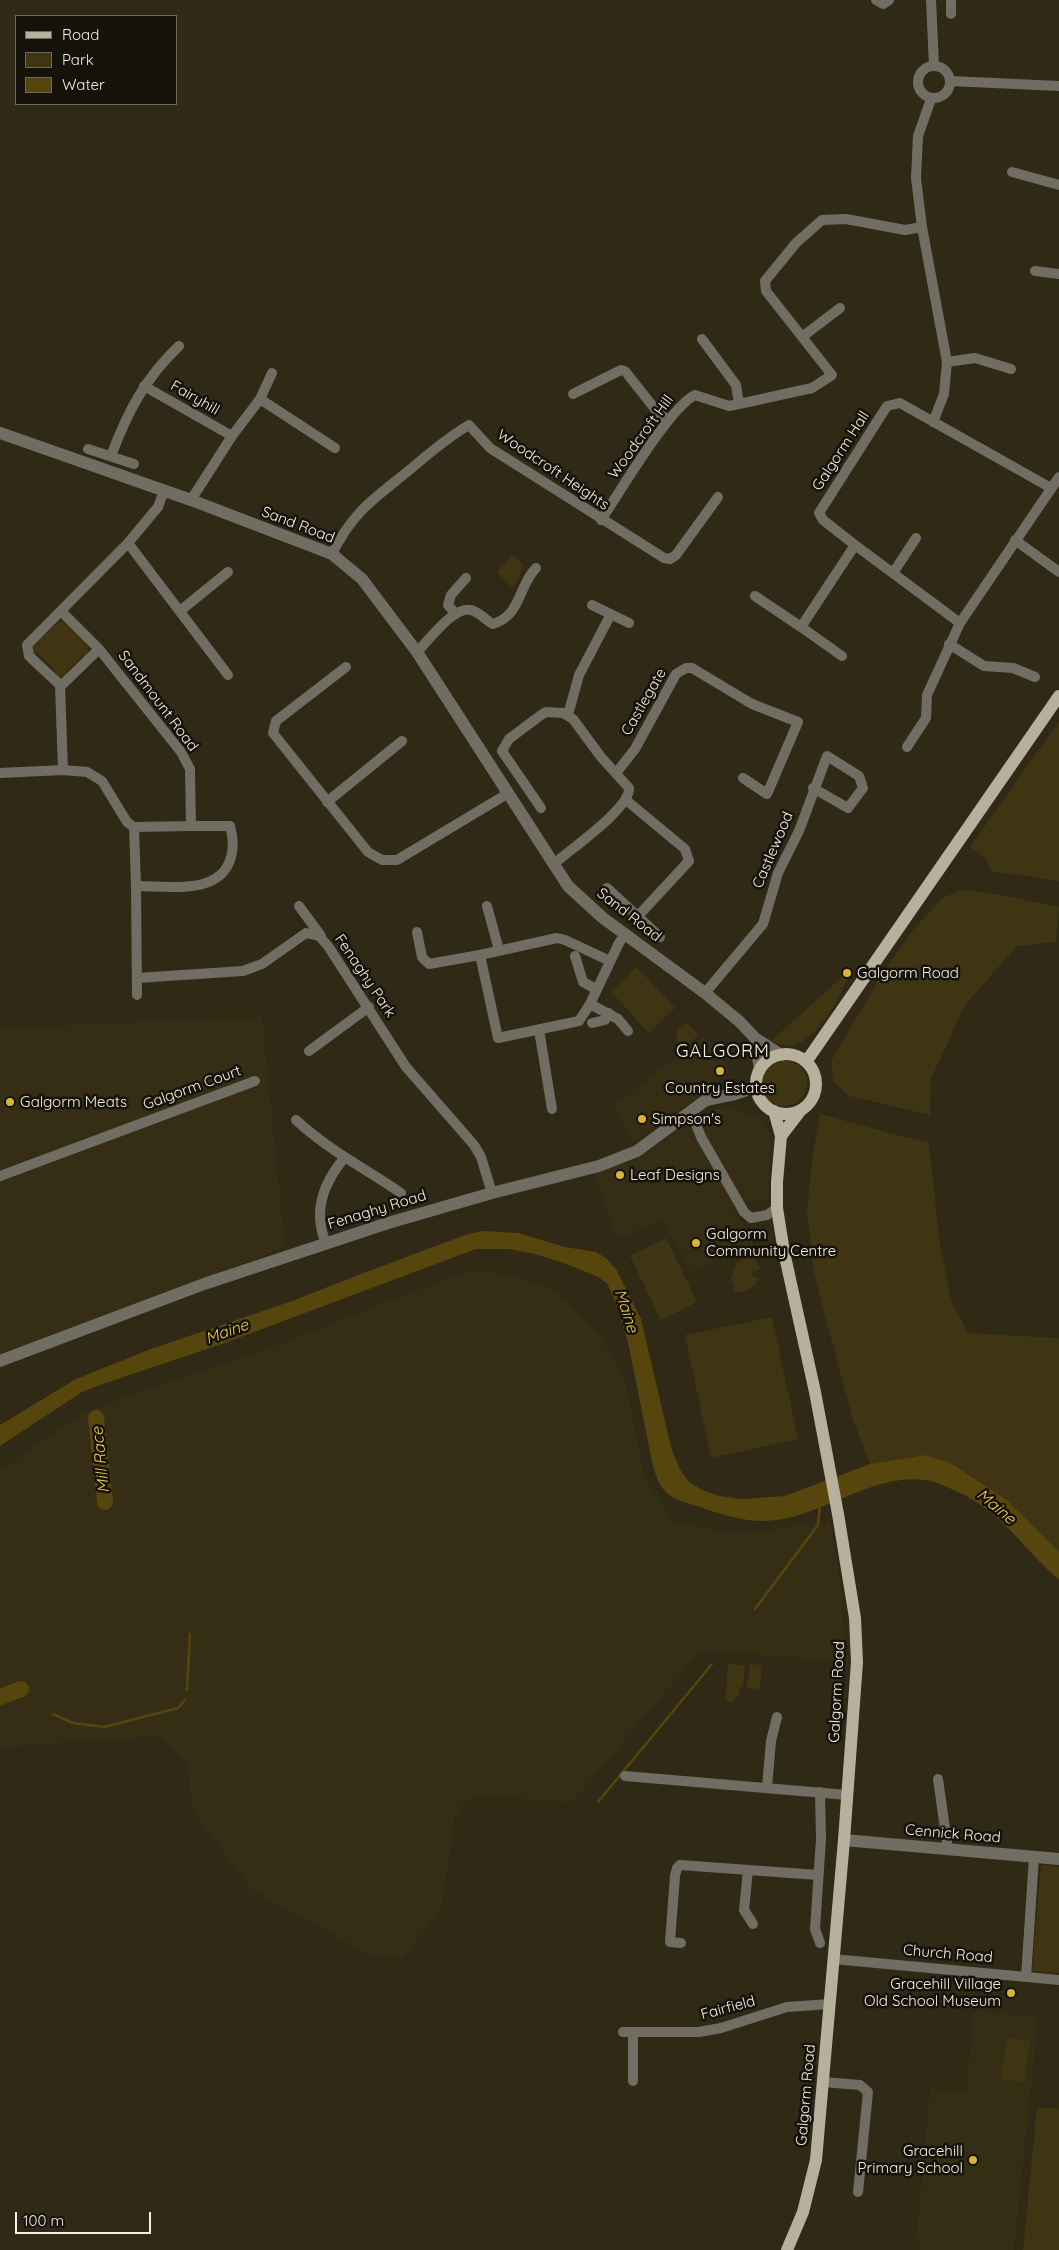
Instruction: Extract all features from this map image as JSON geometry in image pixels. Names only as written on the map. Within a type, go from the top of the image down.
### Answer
[{"type":"main road","points":[[806,1062],[1059,696]]},
{"type":"main road","points":[[781,1136],[813,1097],[816,1088],[812,1069],[806,1062],[798,1057],[781,1055],[772,1058],[760,1070],[756,1087],[763,1103],[774,1111],[784,1114],[801,1110]]},
{"type":"main road","name":"Galgorm Road","points":[[774,1111],[781,1136],[777,1208],[787,1268],[815,1392],[838,1514],[855,1618],[857,1656],[855,1709],[816,2160],[803,2212],[787,2250]]},
{"type":"street","points":[[876,0],[883,4],[889,0]]},
{"type":"street","points":[[931,0],[934,66]]},
{"type":"street","points":[[951,0],[952,14]]},
{"type":"street","points":[[934,66],[946,72],[950,86],[945,95],[930,99],[921,94],[917,84],[920,73],[924,69],[934,66]]},
{"type":"street","points":[[950,81],[1059,86]]},
{"type":"street","points":[[930,99],[918,136],[916,178],[922,228],[947,362],[944,394],[933,422]]},
{"type":"street","points":[[1012,172],[1059,185]]},
{"type":"street","points":[[840,308],[802,336],[766,291],[765,281],[796,243],[822,220],[836,218],[905,230],[922,228]]},
{"type":"street","points":[[1035,271],[1059,274]]},
{"type":"street","name":"Woodcroft Hill","points":[[601,520],[668,421],[688,399],[696,395],[729,406],[812,388],[832,375],[802,336]]},
{"type":"street","points":[[702,339],[736,385],[740,404]]},
{"type":"street","name":"Fairyhill","points":[[111,456],[124,419],[144,386],[160,364],[179,346]]},
{"type":"street","points":[[947,362],[975,358],[1012,369]]},
{"type":"street","points":[[572,394],[621,370],[625,372],[655,409],[668,421]]},
{"type":"street","points":[[191,500],[232,436],[260,399],[272,374]]},
{"type":"street","name":"Fairyhill","points":[[144,386],[232,436]]},
{"type":"street","points":[[260,399],[335,448]]},
{"type":"street","name":"Galgorm Hall","points":[[960,623],[855,545],[823,520],[819,513],[887,406],[900,403],[1051,488]]},
{"type":"street","name":"Woodcroft Heights","points":[[332,554],[343,531],[363,507],[449,437],[469,425],[490,448],[601,520],[664,558],[670,559],[676,555],[718,497]]},
{"type":"street","name":"Sand Road","points":[[0,433],[191,500],[332,554],[362,579],[417,652],[568,886],[603,918],[705,994],[740,1022],[755,1038],[781,1055]]},
{"type":"street","points":[[88,449],[134,464]]},
{"type":"street","points":[[907,747],[926,718],[927,695],[960,623],[1059,477]]},
{"type":"street","points":[[63,770],[58,684],[29,656],[27,645],[128,543],[158,507],[164,491]]},
{"type":"street","points":[[893,573],[916,538]]},
{"type":"street","points":[[1015,540],[1059,572]]},
{"type":"street","points":[[128,543],[228,675]]},
{"type":"street","points":[[801,627],[855,545]]},
{"type":"street","points":[[417,652],[454,613],[465,609],[472,610],[493,624],[503,621],[518,604],[526,579],[536,568]]},
{"type":"street","points":[[180,611],[228,572]]},
{"type":"street","points":[[454,613],[448,605],[449,598],[466,578]]},
{"type":"street","points":[[755,596],[842,656]]},
{"type":"street","points":[[592,604],[629,623]]},
{"type":"street","name":"Sandmount Road","points":[[61,611],[99,649],[181,752],[190,769],[191,826]]},
{"type":"street","points":[[568,715],[579,675],[611,614]]},
{"type":"street","points":[[949,644],[984,666],[1013,668],[1035,677]]},
{"type":"street","points":[[58,684],[63,684],[99,649]]},
{"type":"street","points":[[346,667],[276,721],[273,733],[326,802],[368,852],[382,860],[398,860],[508,794]]},
{"type":"street","name":"Castlegate","points":[[616,773],[635,749],[676,674],[686,668],[692,668],[752,704],[798,722],[768,794],[743,778]]},
{"type":"street","points":[[541,808],[504,755],[504,746],[510,739],[546,712],[568,715],[629,788],[629,793],[626,800],[599,828],[554,864]]},
{"type":"street","points":[[326,802],[402,742]]},
{"type":"street","name":"Castlewood","points":[[705,994],[763,924],[778,873],[799,832],[813,788],[827,756],[859,776],[863,788],[848,808],[813,788]]},
{"type":"street","points":[[0,773],[63,770],[88,772],[102,782],[127,822],[134,827],[230,826],[233,838],[229,865],[223,874],[214,880],[200,885],[136,886]]},
{"type":"street","points":[[626,800],[685,849],[689,861],[638,916]]},
{"type":"street","points":[[134,827],[137,995]]},
{"type":"street","points":[[606,888],[660,937]]},
{"type":"street","points":[[299,906],[328,946]]},
{"type":"street","points":[[487,906],[499,950]]},
{"type":"street","name":"Fenaghy Park","points":[[137,978],[243,971],[262,964],[306,932],[319,936],[328,946],[369,1007],[406,1067],[474,1145],[481,1157],[492,1193]]},
{"type":"street","points":[[417,932],[422,957],[429,964],[557,938],[610,961]]},
{"type":"street","points":[[480,955],[498,1038],[579,1021],[590,1004],[625,934]]},
{"type":"street","points":[[574,956],[583,982],[596,989]]},
{"type":"street","points":[[590,1004],[618,1019],[628,1031]]},
{"type":"street","points":[[310,1051],[369,1007]]},
{"type":"street","points":[[592,1023],[605,1020],[609,1014]]},
{"type":"street","points":[[539,1030],[552,1109]]},
{"type":"street","points":[[755,1038],[760,1070]]},
{"type":"street","name":"Galgorm Court","points":[[0,1176],[255,1081]]},
{"type":"street","name":"Fenaghy Road","points":[[0,1361],[204,1284],[326,1243],[492,1193],[599,1166],[637,1151],[706,1100],[756,1087]]},
{"type":"street","points":[[691,1111],[700,1137],[744,1212],[751,1218],[760,1217],[777,1208]]},
{"type":"street","points":[[296,1120],[316,1138],[401,1194]]},
{"type":"street","points":[[326,1243],[321,1232],[320,1201],[331,1174],[346,1156]]},
{"type":"street","points":[[767,1788],[771,1741],[777,1717]]},
{"type":"street","points":[[625,1776],[847,1795]]},
{"type":"street","points":[[938,1779],[948,1850]]},
{"type":"street","points":[[820,1792],[821,1839],[815,1930],[820,1943]]},
{"type":"street","name":"Cennick Road","points":[[844,1840],[1059,1859]]},
{"type":"street","points":[[1026,1977],[1034,1857]]},
{"type":"street","points":[[681,1943],[670,1942],[675,1876],[678,1866],[682,1864],[818,1875]]},
{"type":"street","points":[[748,1870],[744,1910],[753,1924]]},
{"type":"street","name":"Church Road","points":[[833,1959],[1059,1980]]},
{"type":"street","name":"Fairfield","points":[[633,2081],[628,2032],[699,2032],[721,2028],[787,2007],[830,2004]]},
{"type":"street","points":[[823,2082],[860,2085],[868,2092],[858,2192]]},
{"type":"shaded area","points":[[262,1017],[285,1247],[110,1315],[0,1354],[0,1028]]},
{"type":"shaded area","points":[[704,1035],[731,1069],[702,1094],[633,1142],[615,1106]]},
{"type":"shaded area","points":[[726,1107],[763,1120],[771,1133],[768,1202],[747,1199],[733,1208],[754,1245],[724,1261],[721,1257],[692,1273],[672,1236],[660,1220],[617,1240],[595,1173],[639,1158],[682,1126],[708,1111]]},
{"type":"shaded area","points":[[469,1272],[497,1273],[550,1288],[567,1300],[601,1338],[624,1375],[644,1475],[673,1522],[741,1534],[830,1521],[842,1594],[844,1661],[694,1650],[696,1656],[574,1800],[568,1802],[478,1796],[463,1804],[455,1817],[441,1910],[403,1958],[368,1954],[253,1891],[193,1811],[187,1762],[161,1736],[0,1747],[0,1471],[84,1412],[311,1333],[389,1300]]},
{"type":"shaded area","name":"Gracehill Primary School","points":[[974,2010],[1038,2018],[1014,2250],[921,2250],[921,2244],[916,2243],[930,2089],[966,2091]]},
{"type":"green space","points":[[513,555],[523,564],[518,581],[512,587],[497,572]]},
{"type":"green space","points":[[60,621],[67,623],[88,644],[88,652],[86,656],[83,655],[66,672],[65,677],[59,678],[55,674],[55,670],[38,653],[35,655],[31,648]]},
{"type":"green space","points":[[1059,721],[1059,881],[991,871],[985,858],[970,847]]},
{"type":"green space","points":[[961,890],[985,892],[1059,907],[1056,942],[1017,946],[965,1005],[931,1079],[930,1115],[849,1096],[833,1081],[831,1061],[882,974],[915,927],[943,898]]},
{"type":"green space","points":[[637,967],[675,1008],[649,1033],[611,992]]},
{"type":"green space","points":[[842,977],[847,980],[838,999],[825,1020],[809,1037],[800,1043],[790,1046],[771,1041]]},
{"type":"green space","points":[[686,1022],[699,1035],[684,1048],[677,1041],[677,1029]]},
{"type":"green space","points":[[784,1060],[797,1064],[803,1070],[807,1083],[803,1096],[797,1102],[784,1106],[771,1102],[765,1096],[761,1083],[765,1070],[771,1064]]},
{"type":"green space","points":[[820,1114],[929,1142],[939,1238],[951,1301],[968,1333],[1057,1338],[1059,1340],[1059,1552],[1007,1500],[949,1462],[924,1455],[870,1464],[852,1417],[814,1274],[807,1210],[813,1154]]},
{"type":"green space","points":[[666,1238],[697,1302],[661,1320],[630,1256]]},
{"type":"green space","points":[[753,1254],[760,1269],[750,1274],[759,1279],[749,1289],[735,1292],[731,1279],[736,1263]]},
{"type":"green space","points":[[772,1317],[798,1439],[711,1458],[685,1335]]},
{"type":"green space","points":[[728,1664],[745,1665],[743,1687],[739,1687],[739,1697],[734,1697],[734,1702],[725,1701]]},
{"type":"green space","points":[[750,1664],[762,1665],[760,1689],[747,1688]]},
{"type":"green space","points":[[1041,1865],[1059,1867],[1059,1973],[1032,1971]]},
{"type":"green space","points":[[1007,2037],[1030,2041],[1024,2082],[1001,2079]]},
{"type":"green space","points":[[1037,2107],[1059,2109],[1059,2250],[1023,2250]]},
{"type":"water","name":"Maine","points":[[483,1231],[518,1233],[565,1247],[596,1252],[606,1258],[616,1269],[641,1319],[672,1451],[681,1471],[689,1482],[702,1490],[719,1496],[743,1499],[785,1496],[870,1464],[924,1455],[949,1462],[1007,1500],[1059,1552],[1059,1580],[987,1509],[941,1484],[924,1480],[903,1480],[882,1484],[781,1520],[760,1521],[722,1514],[669,1495],[660,1484],[653,1466],[628,1342],[617,1306],[607,1283],[598,1277],[564,1263],[535,1254],[509,1249],[476,1249],[222,1344],[100,1385],[82,1392],[0,1446],[0,1425],[76,1379],[151,1349],[292,1301],[465,1235]]},
{"type":"waterway","name":"Mill Race","points":[[96,1418],[105,1502]]},
{"type":"waterway","points":[[755,1609],[818,1525],[820,1506]]},
{"type":"waterway","points":[[187,1690],[190,1634]]},
{"type":"waterway","points":[[598,1802],[712,1664]]},
{"type":"waterway","name":"Mill Race","points":[[0,1697],[21,1689]]},
{"type":"waterway","points":[[53,1714],[73,1723],[104,1727],[178,1708],[185,1700]]},
{"type":"place","name":"Galgorm Road","points":[[847,973]]},
{"type":"place","name":"Country Estates","points":[[720,1071]]},
{"type":"place","name":"Galgorm Meats","points":[[10,1102]]},
{"type":"place","name":"Simpson's","points":[[642,1119]]},
{"type":"place","name":"Leaf Designs","points":[[620,1175]]},
{"type":"place","name":"Galgorm Community Centre","points":[[696,1243]]},
{"type":"place","name":"Gracehill Village Old School Museum","points":[[1011,1993]]},
{"type":"place","name":"Gracehill Primary School","points":[[973,2160]]},
{"type":"district","name":"GALGORM","points":[[723,1052]]}]
